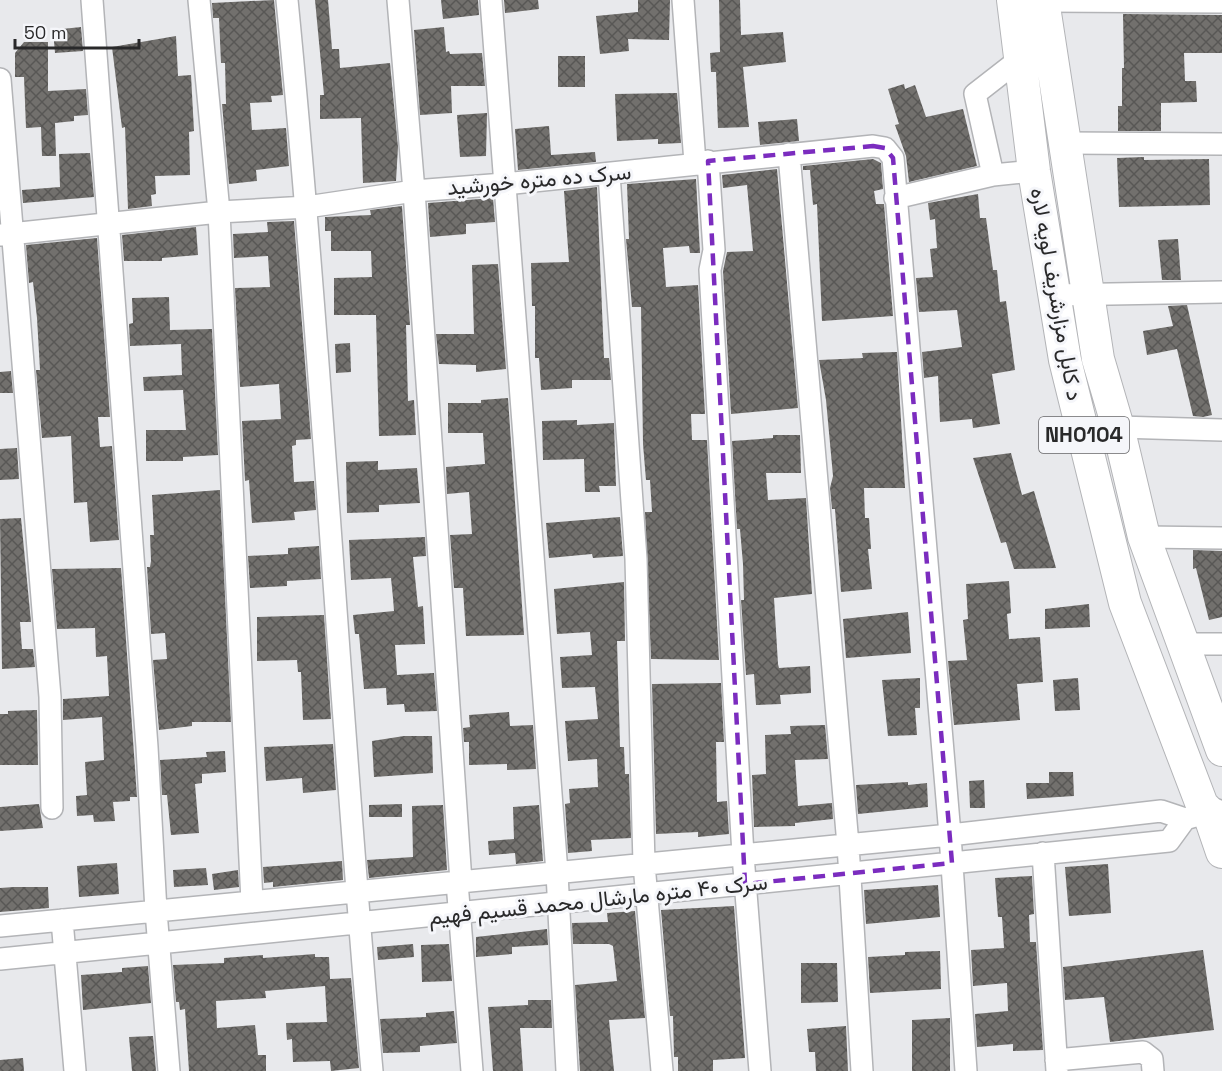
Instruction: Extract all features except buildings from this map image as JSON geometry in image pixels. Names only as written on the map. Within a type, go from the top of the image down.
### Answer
[{"type":"highway","name":"د کابل مزارشریف لویه لاره","points":[[1033,0],[1020,59],[1034,171],[1065,360],[1125,603],[1222,852]]},
{"type":"highway","name":"د کابل مزارشریف لویه لاره","points":[[1033,0],[1065,143],[1098,359],[1118,427],[1144,537],[1222,750]]},
{"type":"street","points":[[92,0],[147,747],[156,911],[170,1071]]},
{"type":"street","points":[[199,0],[219,212],[252,902]]},
{"type":"street","points":[[287,0],[307,207],[358,923],[372,1071]]},
{"type":"street","points":[[398,0],[414,191],[459,882],[459,913],[472,1071]]},
{"type":"street","points":[[491,0],[557,873],[567,1071]]},
{"type":"street","points":[[683,0],[701,162],[714,250],[710,270],[742,855],[760,1071]]},
{"type":"street","points":[[1033,0],[1222,2]]},
{"type":"street","points":[[993,175],[975,94],[1020,59]]},
{"type":"street","points":[[0,79],[6,235],[50,697],[52,808]]},
{"type":"street","points":[[1065,143],[1222,144]]},
{"type":"street","name":"سرک ده متره خورشید","points":[[6,235],[109,226],[219,212],[307,207],[414,191],[609,174],[701,162],[873,146],[885,148],[893,158],[895,198]]},
{"type":"street","points":[[789,154],[848,845],[862,1071]]},
{"type":"street","points":[[966,1071],[950,835],[895,198],[993,175],[1034,171]]},
{"type":"street","points":[[609,174],[636,559],[644,864],[662,1071]]},
{"type":"street","points":[[1055,295],[1222,292]]},
{"type":"street","points":[[1118,427],[1222,430]]},
{"type":"street","points":[[1144,537],[1222,538]]},
{"type":"street","points":[[1182,644],[1222,644]]},
{"type":"street","name":"سرک ۴۰ متره مارشال محمد قسیم فهیم","points":[[0,926],[950,835],[1161,811],[1205,813]]},
{"type":"street","name":"سرک ۴۰ متره مارشال محمد قسیم فهیم","points":[[0,959],[1169,841],[1205,813]]},
{"type":"street","points":[[1043,854],[1056,1065],[1143,1052],[1152,1059],[1153,1071]]},
{"type":"street","points":[[62,920],[75,1071]]},
{"type":"highlighted area","points":[[873,146],[885,148],[893,158],[952,863],[745,884],[708,161]]}]
